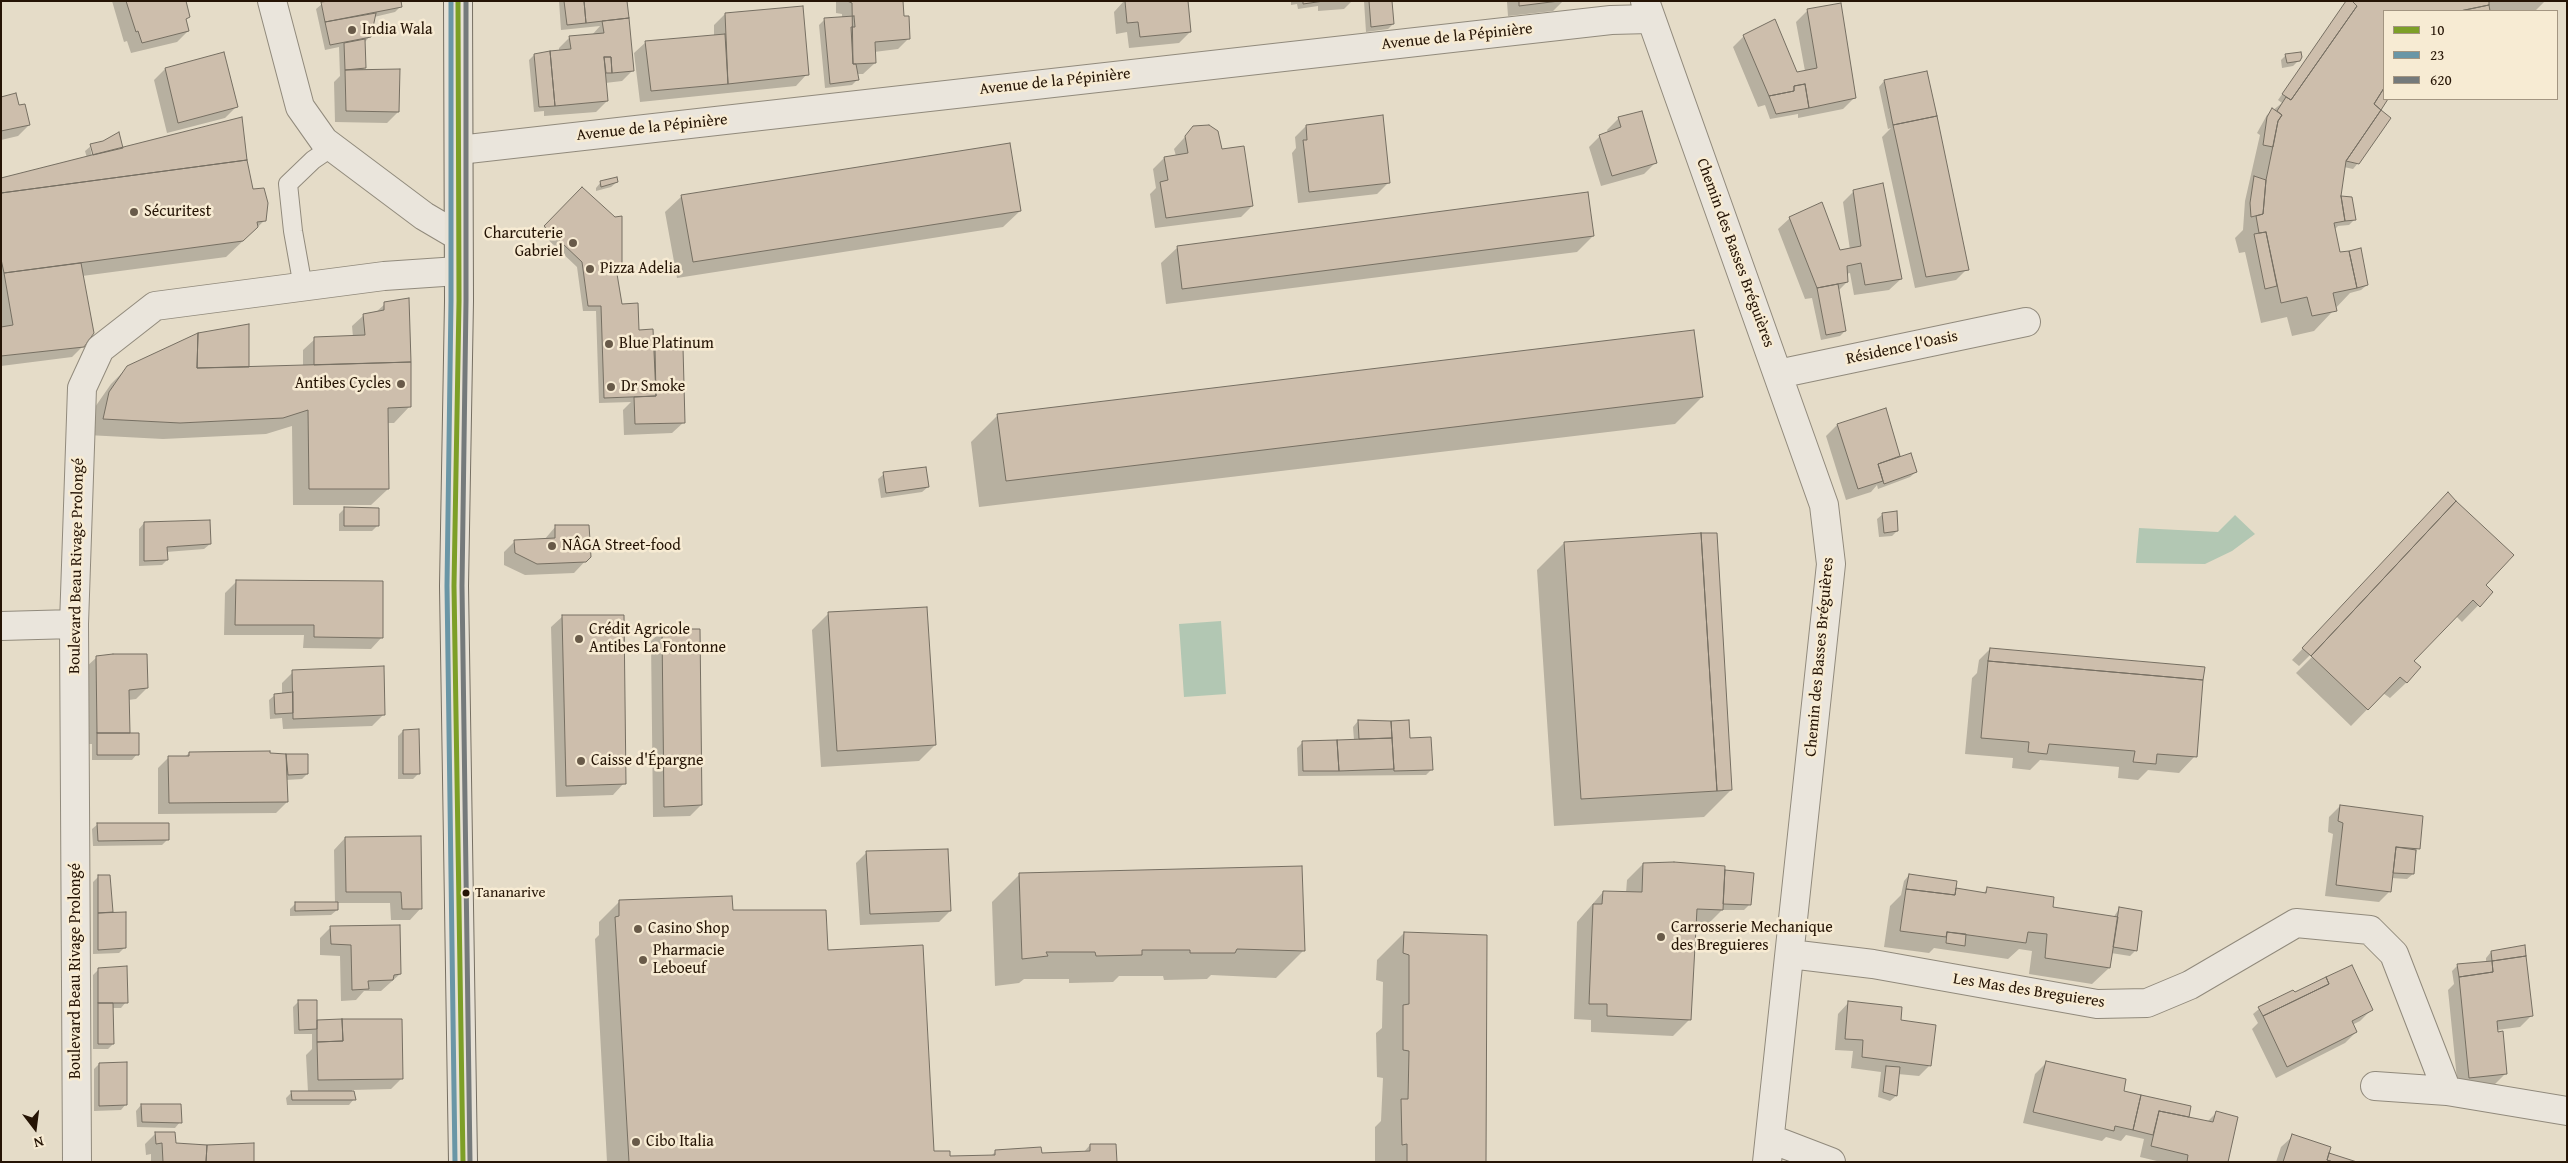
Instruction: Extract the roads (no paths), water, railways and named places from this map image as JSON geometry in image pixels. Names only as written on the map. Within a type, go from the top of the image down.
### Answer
[{"type":"main road","points":[[458,1],[459,150],[454,586],[463,1162]]},
{"type":"street","points":[[272,1],[300,107],[324,141],[424,216],[458,236]]},
{"type":"street","name":"Avenue de la Pépinière","points":[[459,150],[1611,20],[1648,10]]},
{"type":"street","name":"Chemin des Basses Bréguières","points":[[1648,10],[1824,505],[1831,564],[1769,1150]]},
{"type":"street","name":"Boulevard Beau Rivage Prolongé","points":[[77,1162],[74,624],[82,388],[100,349],[155,306],[384,276],[458,271]]},
{"type":"street","name":"Résidence l'Oasis","points":[[1778,374],[2026,322]]},
{"type":"street","points":[[1,626],[74,624]]},
{"type":"street","name":"Les Mas des Breguieres","points":[[1790,954],[1873,964],[2097,1004],[2147,1003],[2190,985],[2296,923],[2370,930],[2394,954],[2447,1091]]},
{"type":"street","points":[[2375,1086],[2447,1091],[2567,1111]]},
{"type":"street","points":[[1769,1150],[1830,1162]]},
{"type":"lane","points":[[303,286],[293,231],[288,184],[313,160],[332,146]]},
{"type":"place","name":"India Wala","points":[[352,30]]},
{"type":"place","name":"Sécuritest","points":[[134,212]]},
{"type":"place","name":"Charcuterie Gabriel","points":[[573,243]]},
{"type":"place","name":"Pizza Adelia","points":[[590,269]]},
{"type":"place","name":"Blue Platinum","points":[[609,344]]},
{"type":"place","name":"Antibes Cycles","points":[[401,384]]},
{"type":"place","name":"Dr Smoke","points":[[611,387]]},
{"type":"place","name":"NÂGA Street-food","points":[[552,546]]},
{"type":"place","name":"Crédit Agricole Antibes La Fontonne","points":[[579,639]]},
{"type":"place","name":"Caisse d'Épargne","points":[[581,761]]},
{"type":"place","name":"Tananarive","points":[[466,893]]},
{"type":"place","name":"Casino Shop","points":[[638,929]]},
{"type":"place","name":"Carrosserie Mechanique des Breguieres","points":[[1661,937]]},
{"type":"place","name":"Pharmacie Leboeuf","points":[[643,960]]},
{"type":"place","name":"Cibo Italia","points":[[636,1142]]}]
